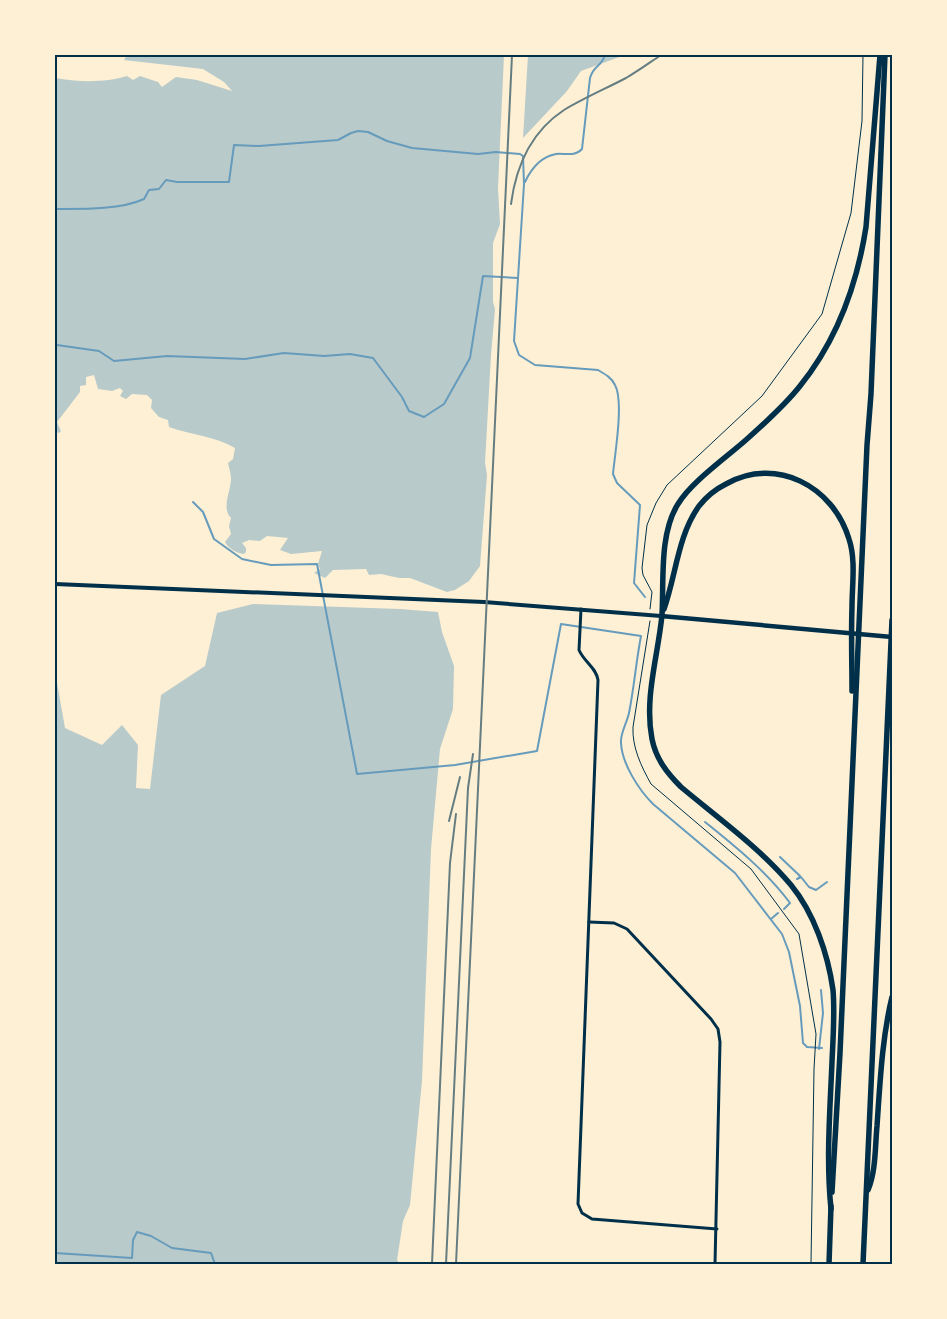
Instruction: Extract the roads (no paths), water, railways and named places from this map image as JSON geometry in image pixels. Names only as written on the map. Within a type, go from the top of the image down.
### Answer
[{"type":"highway","points":[[831,1209],[828,1177],[834,1011],[831,978],[823,947],[804,906],[792,886],[771,863],[669,775],[656,754],[650,726],[650,710],[662,616],[667,534],[677,505],[683,496],[748,438],[800,387],[820,359],[837,328],[848,301],[862,251],[866,227],[880,55]]},
{"type":"highway","points":[[829,1264],[867,445],[872,394],[885,55]]},
{"type":"highway","points":[[662,616],[686,528],[701,504],[717,489],[736,478],[759,474],[778,474],[806,483],[820,492],[835,508],[844,522],[850,541],[853,564],[853,745]]},
{"type":"highway","points":[[863,1264],[892,620]]},
{"type":"highway","points":[[866,1194],[872,1181],[884,1042],[892,997]]},
{"type":"main road","points":[[662,616],[892,637]]},
{"type":"street","points":[[55,584],[484,602],[662,616]]},
{"type":"street","points":[[581,609],[579,650],[581,655],[596,671],[598,680],[578,1200],[580,1208],[586,1216],[592,1219],[717,1229]]},
{"type":"street","points":[[589,922],[614,923],[627,929],[711,1018],[718,1029],[720,1042],[715,1264]]},
{"type":"waterway","points":[[525,182],[533,168],[545,158],[556,154],[573,154],[582,149],[590,78],[593,70],[602,62],[605,55]]},
{"type":"waterway","points":[[55,209],[101,208],[134,203],[144,199],[149,190],[159,189],[166,180],[177,182],[229,182],[234,145],[259,146],[338,140],[358,131],[368,132],[387,141],[412,148],[478,154],[496,152],[520,154],[523,156],[524,184],[514,341],[519,355],[535,365],[598,370],[614,383],[618,393],[619,415],[613,474],[617,483],[640,505],[634,583],[645,597]]},
{"type":"waterway","points":[[55,343],[57,345],[99,351],[114,361],[167,356],[245,359],[284,353],[324,356],[350,354],[373,358],[402,397],[409,411],[424,417],[444,404],[470,358],[483,276],[518,278]]},
{"type":"waterway","points":[[193,502],[203,512],[214,539],[242,559],[271,565],[317,564],[357,774],[455,765],[537,751],[561,624],[641,636],[629,713],[621,739],[624,759],[642,792],[653,804],[735,873],[782,934],[789,952],[800,1006],[803,1043],[807,1047],[822,1048]]},
{"type":"waterway","points":[[705,822],[761,870],[781,892],[790,903],[784,909]]},
{"type":"waterway","points":[[780,857],[800,876],[799,878]]},
{"type":"waterway","points":[[797,879],[801,877],[809,887],[816,890],[827,882]]},
{"type":"waterway","points":[[771,919],[778,913]]},
{"type":"waterway","points":[[819,1049],[823,1013],[821,990]]},
{"type":"waterway","points":[[55,1253],[132,1258],[133,1240],[137,1232],[151,1236],[172,1248],[211,1253],[215,1264]]},
{"type":"railway","points":[[456,1264],[512,55]]},
{"type":"railway","points":[[511,204],[517,176],[527,151],[543,128],[564,110],[626,78],[661,55]]},
{"type":"railway","points":[[446,1264],[468,788],[473,754]]},
{"type":"railway","points":[[449,821],[460,777]]},
{"type":"railway","points":[[432,1264],[450,863],[456,814]]}]
